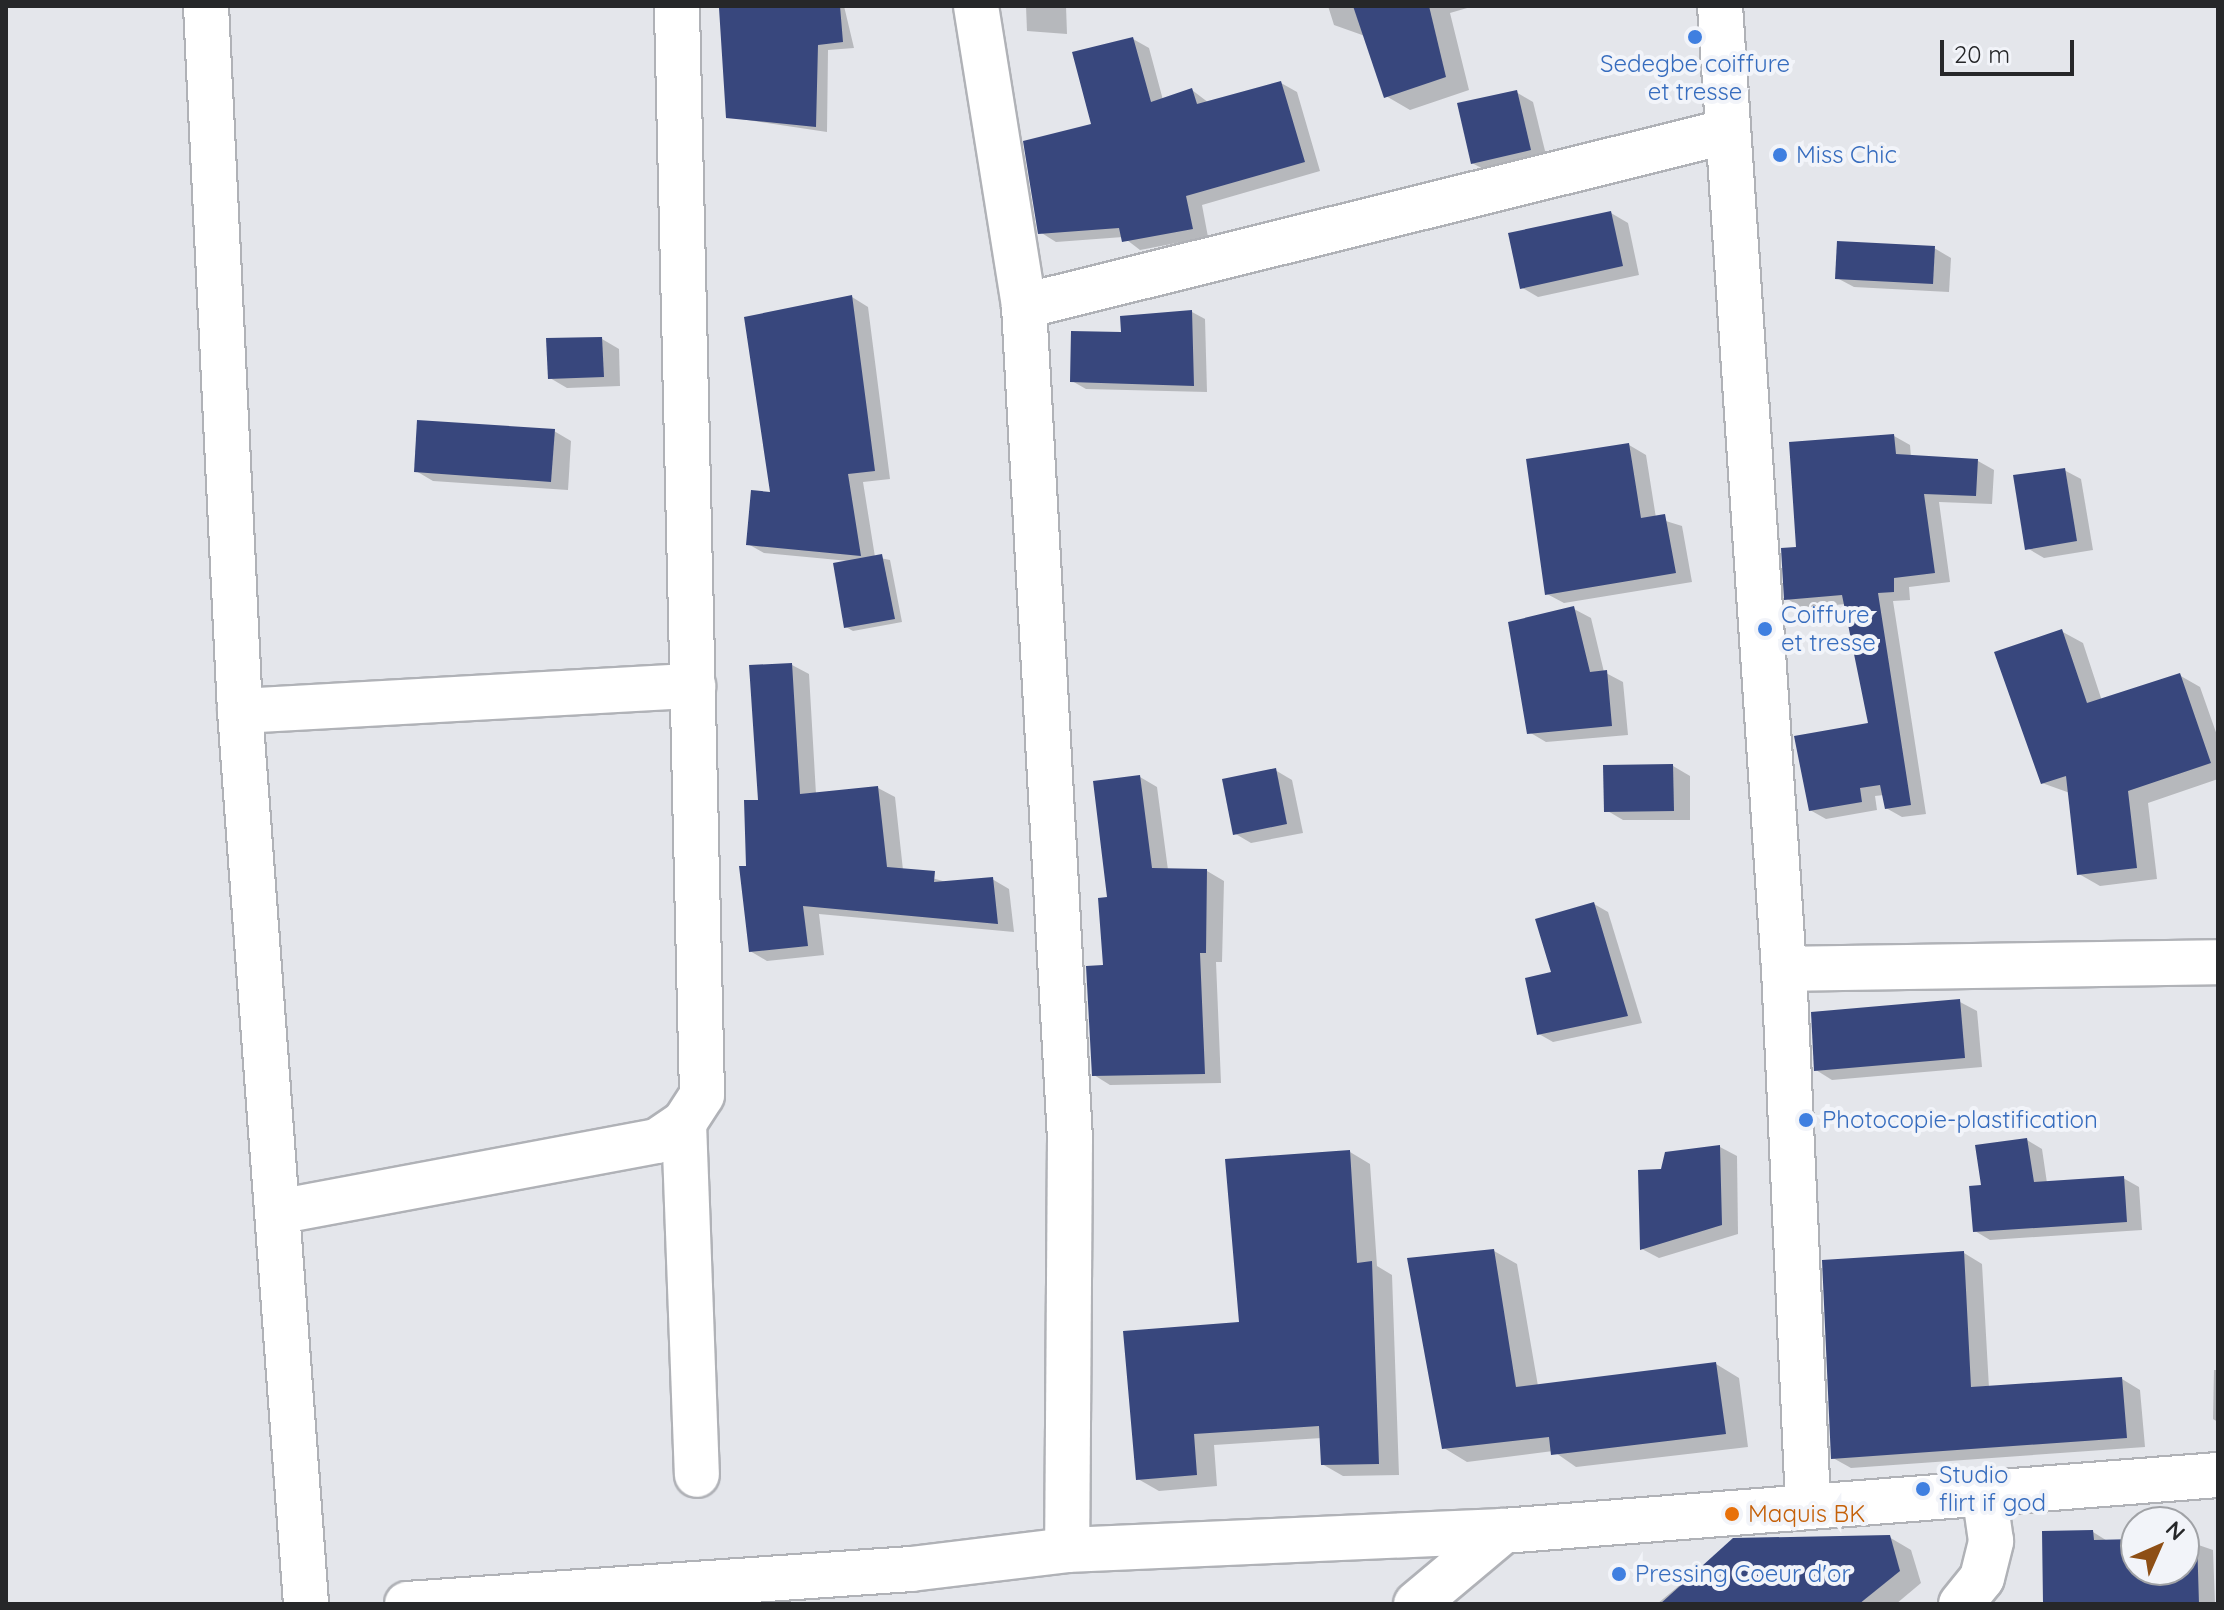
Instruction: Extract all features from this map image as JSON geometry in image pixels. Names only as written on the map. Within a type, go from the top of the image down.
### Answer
[{"type":"street","points":[[206,6],[240,711],[306,1604]]},
{"type":"street","points":[[277,1212],[657,1141],[684,1123],[702,1095],[677,6]]},
{"type":"street","points":[[976,6],[1024,306],[1070,1139],[1067,1550]]},
{"type":"street","points":[[1720,6],[1725,132],[1784,969],[1808,1504]]},
{"type":"street","points":[[1024,306],[1725,132]]},
{"type":"street","points":[[240,711],[693,686]]},
{"type":"street","points":[[1784,969],[2218,962]]},
{"type":"street","points":[[684,1123],[697,1475]]},
{"type":"street","points":[[407,1604],[911,1569],[1067,1550],[1503,1531],[1808,1504],[2218,1475]]},
{"type":"street","points":[[1961,1604],[1982,1578],[1991,1541],[1984,1492]]},
{"type":"street","points":[[1416,1604],[1503,1531]]},
{"type":"street","points":[[868,1604],[911,1569]]},
{"type":"building","points":[[840,6],[843,42],[818,45],[816,127],[726,118],[719,8]]},
{"type":"building","points":[[1353,6],[1429,6],[1446,77],[1384,98]]},
{"type":"building","points":[[1133,37],[1151,102],[1192,88],[1197,104],[1281,81],[1305,162],[1186,196],[1193,229],[1122,242],[1119,228],[1038,234],[1023,141],[1091,124],[1072,52]]},
{"type":"building","points":[[1517,90],[1531,150],[1471,164],[1457,103]]},
{"type":"building","points":[[1611,211],[1623,266],[1520,289],[1508,233]]},
{"type":"building","points":[[1837,241],[1935,246],[1933,284],[1835,279]]},
{"type":"building","points":[[852,295],[875,471],[848,474],[861,556],[746,545],[751,490],[770,492],[744,317]]},
{"type":"building","points":[[1192,310],[1194,386],[1070,382],[1071,331],[1121,332],[1120,316]]},
{"type":"building","points":[[602,337],[604,377],[548,379],[546,338]]},
{"type":"building","points":[[417,420],[555,429],[551,482],[414,472]]},
{"type":"building","points":[[1894,434],[1896,454],[1978,459],[1976,496],[1924,494],[1935,573],[1894,578],[1894,592],[1878,593],[1911,805],[1885,809],[1880,785],[1860,788],[1862,802],[1809,811],[1794,736],[1868,723],[1842,595],[1784,600],[1781,548],[1796,547],[1789,442]]},
{"type":"building","points":[[1629,443],[1641,518],[1665,514],[1676,573],[1545,595],[1526,459]]},
{"type":"building","points":[[2065,468],[2077,541],[2025,550],[2013,475]]},
{"type":"building","points":[[882,554],[895,619],[844,628],[833,563]]},
{"type":"building","points":[[1574,606],[1590,672],[1607,670],[1612,726],[1527,734],[1508,622]]},
{"type":"building","points":[[2062,629],[2087,703],[2180,673],[2211,763],[2128,791],[2137,868],[2077,875],[2066,776],[2041,784],[1994,652]]},
{"type":"building","points":[[792,663],[800,794],[878,786],[887,867],[935,871],[934,882],[993,877],[998,924],[803,906],[808,946],[749,952],[739,866],[746,866],[744,800],[758,800],[749,665]]},
{"type":"building","points":[[1673,764],[1674,811],[1604,812],[1603,765]]},
{"type":"building","points":[[1276,768],[1287,824],[1233,835],[1222,779]]},
{"type":"building","points":[[1140,775],[1152,868],[1207,869],[1206,953],[1200,953],[1205,1074],[1092,1076],[1086,966],[1103,965],[1098,898],[1107,897],[1093,781]]},
{"type":"building","points":[[1594,902],[1628,1016],[1537,1035],[1525,978],[1551,972],[1535,919]]},
{"type":"building","points":[[1960,999],[1965,1058],[1814,1071],[1811,1012]]},
{"type":"building","points":[[2027,1138],[2034,1182],[2124,1176],[2127,1222],[1973,1232],[1969,1186],[1981,1185],[1975,1145]]},
{"type":"building","points":[[1720,1145],[1722,1225],[1640,1250],[1638,1170],[1661,1169],[1665,1152]]},
{"type":"building","points":[[1350,1150],[1357,1263],[1372,1261],[1379,1464],[1321,1465],[1319,1426],[1194,1434],[1197,1475],[1136,1480],[1123,1331],[1239,1322],[1225,1159]]},
{"type":"building","points":[[1494,1249],[1516,1387],[1716,1362],[1726,1434],[1551,1455],[1549,1437],[1442,1449],[1407,1258]]},
{"type":"building","points":[[1964,1251],[1971,1387],[2122,1377],[2127,1438],[1831,1459],[1822,1260]]},
{"type":"building","points":[[2093,1530],[2094,1540],[2120,1539],[2120,1586],[2198,1586],[2199,1604],[2043,1604],[2042,1531]]},
{"type":"building","points":[[1890,1535],[1900,1571],[1859,1604],[1660,1604],[1733,1538]]},
{"type":"place","name":"Sedegbe coiffure et tresse","points":[[1695,37]]},
{"type":"place","name":"Miss Chic","points":[[1780,155]]},
{"type":"place","name":"Coiffure et tresse","points":[[1765,629]]},
{"type":"place","name":"Photocopie-plastification","points":[[1806,1120]]},
{"type":"place","name":"Studio flirt if god","points":[[1923,1489]]},
{"type":"place","name":"Maquis BK","points":[[1732,1514]]},
{"type":"place","name":"Pressing Coeur d'or","points":[[1619,1574]]}]
